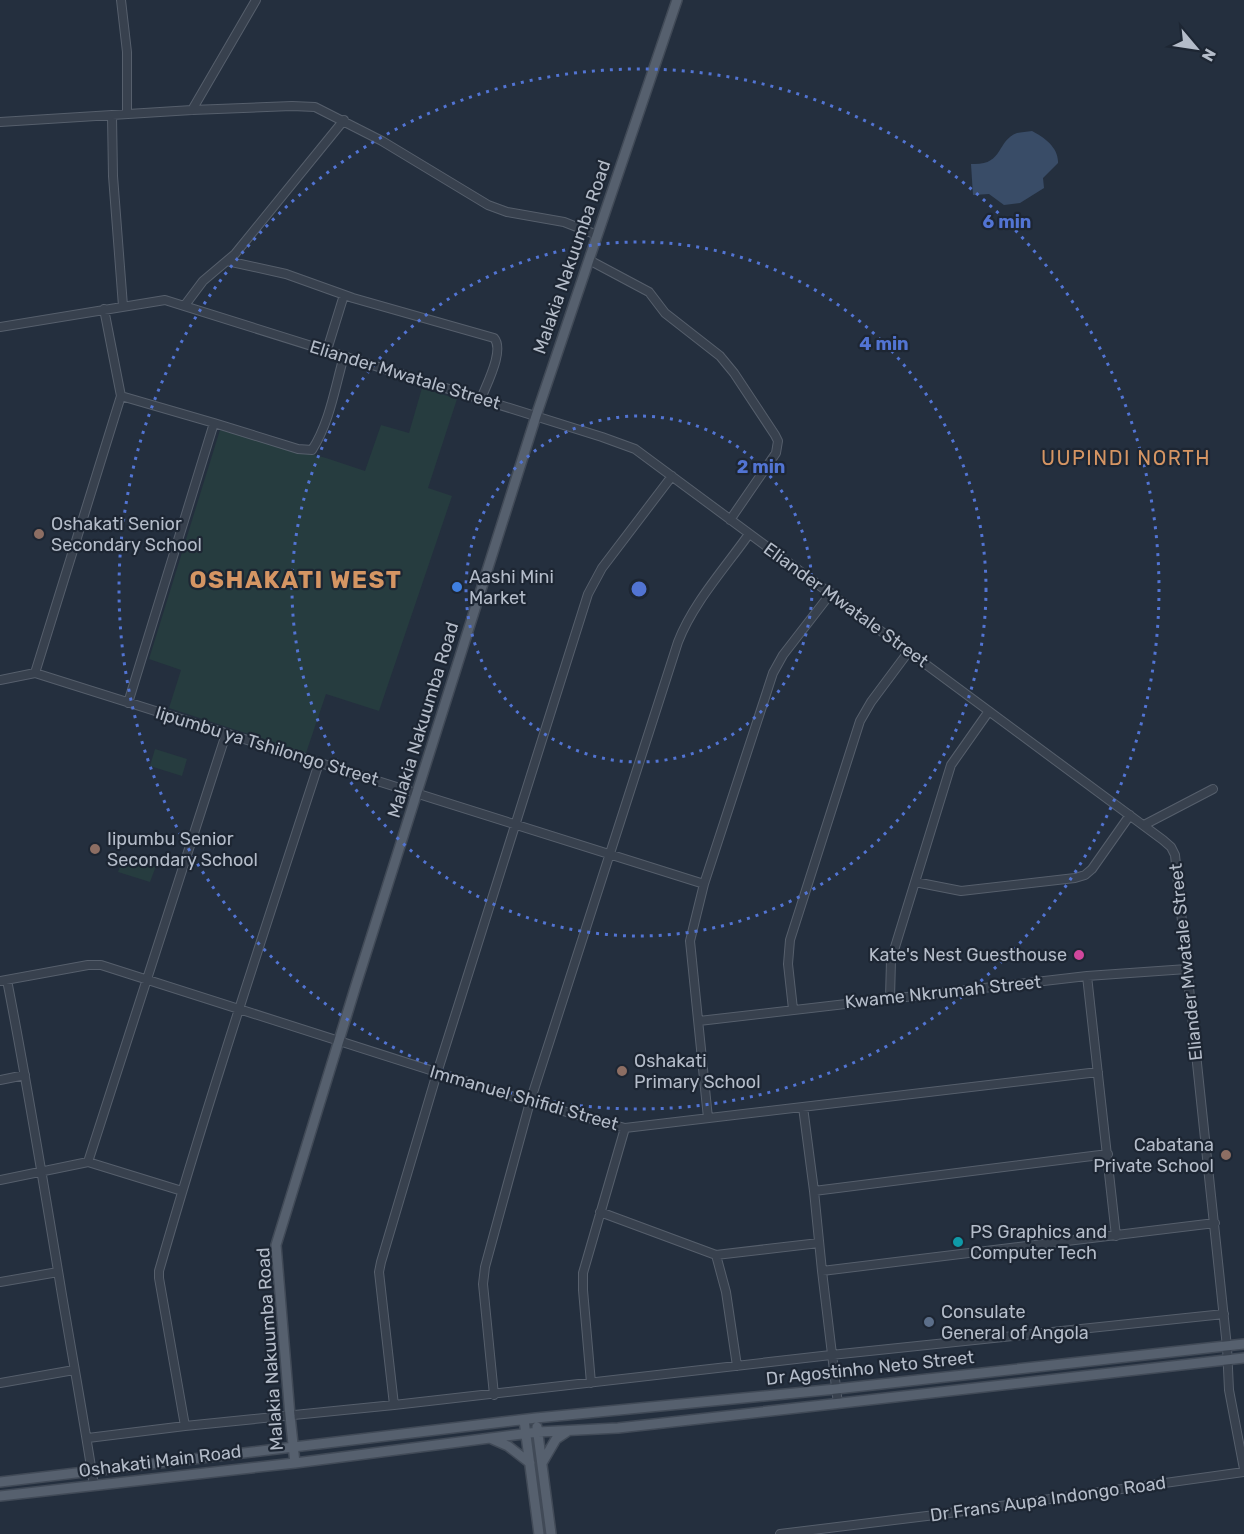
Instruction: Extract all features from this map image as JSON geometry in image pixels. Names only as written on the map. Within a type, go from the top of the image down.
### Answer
[{"type":"main road","name":"Malakia Nakuumba Road","points":[[295,1463],[276,1245],[536,416],[677,0]]},
{"type":"main road","name":"Dr Agostinho Neto Street","points":[[536,1418],[836,1389],[1244,1344]]},
{"type":"main road","name":"Dr Agostinho Neto Street","points":[[538,1432],[618,1428],[1244,1358]]},
{"type":"main road","name":"Oshakati Main Road","points":[[0,1482],[536,1418]]},
{"type":"main road","points":[[536,1418],[551,1534]]},
{"type":"main road","points":[[524,1420],[539,1534]]},
{"type":"main road","points":[[542,1463],[556,1439],[570,1430]]},
{"type":"main road","name":"Oshakati Main Road","points":[[0,1496],[295,1463],[538,1432]]},
{"type":"main road","points":[[488,1438],[508,1446],[530,1462]]},
{"type":"street","points":[[122,0],[127,52],[128,114]]},
{"type":"street","points":[[192,110],[256,0]]},
{"type":"street","points":[[0,122],[192,110],[315,107],[344,120],[488,205],[507,212],[564,222],[597,235]]},
{"type":"street","points":[[112,116],[123,306]]},
{"type":"street","points":[[185,305],[203,281],[227,261],[344,120]]},
{"type":"street","points":[[589,260],[649,292],[665,313],[720,356],[775,435],[778,441],[776,453],[730,520]]},
{"type":"street","points":[[227,261],[286,274],[344,295],[494,338],[498,347],[496,358],[481,399]]},
{"type":"street","points":[[327,350],[344,295]]},
{"type":"street","name":"Eliander Mwatale Street","points":[[0,327],[165,300],[635,449],[1171,847],[1175,855],[1215,1223],[1229,1390],[1244,1470]]},
{"type":"street","points":[[35,673],[121,396],[104,309]]},
{"type":"street","points":[[121,396],[298,449],[312,450],[327,418],[344,356]]},
{"type":"street","points":[[128,703],[214,423]]},
{"type":"street","points":[[394,1404],[379,1272],[437,1073],[595,579],[672,476]]},
{"type":"street","points":[[494,1395],[483,1276],[530,1102],[683,627],[749,534]]},
{"type":"street","points":[[708,1118],[690,941],[704,884],[773,673],[783,655],[831,593]]},
{"type":"street","points":[[793,1009],[788,964],[790,940],[860,721],[871,702],[909,651]]},
{"type":"street","name":"Iipumbu ya Tshilongo Street","points":[[0,680],[35,673],[704,884]]},
{"type":"street","points":[[890,998],[891,960],[951,765],[989,711]]},
{"type":"street","points":[[88,1162],[226,734]]},
{"type":"street","points":[[185,1426],[159,1278],[182,1191],[319,763]]},
{"type":"street","points":[[1144,825],[1213,789]]},
{"type":"street","points":[[915,882],[961,891],[1085,875],[1092,869],[1130,815]]},
{"type":"street","name":"Immanuel Shifidi Street","points":[[3,980],[95,964],[530,1102],[625,1128],[1098,1072]]},
{"type":"street","name":"Kwame Nkrumah Street","points":[[699,1021],[1087,976],[1187,969]]},
{"type":"street","points":[[1087,976],[1116,1236]]},
{"type":"street","points":[[3,980],[25,1075],[74,1370],[88,1438],[93,1486]]},
{"type":"street","points":[[0,1080],[25,1075]]},
{"type":"street","points":[[803,1107],[838,1404]]},
{"type":"street","points":[[591,1383],[582,1281],[625,1128]]},
{"type":"street","points":[[814,1191],[1108,1154]]},
{"type":"street","points":[[0,1180],[88,1162],[182,1191]]},
{"type":"street","points":[[600,1212],[716,1255],[819,1243]]},
{"type":"street","points":[[822,1271],[1215,1223]]},
{"type":"street","points":[[716,1255],[726,1292],[737,1366]]},
{"type":"street","points":[[0,1282],[58,1272]]},
{"type":"street","points":[[88,1438],[494,1395],[831,1355],[1224,1314]]},
{"type":"street","points":[[0,1383],[74,1370]]},
{"type":"street","name":"Dr Frans Aupa Indongo Road","points":[[780,1534],[935,1515],[1244,1470]]},
{"type":"green space","points":[[422,388],[457,399],[428,488],[452,496],[379,711],[326,694],[306,753],[169,708],[181,670],[149,659],[220,430],[326,458],[365,471],[381,425],[409,433]]},
{"type":"green space","points":[[155,749],[187,759],[182,776],[150,766]]},
{"type":"green space","points":[[124,855],[156,866],[150,882],[118,872]]},
{"type":"water","points":[[1032,131],[1050,144],[1058,158],[1058,163],[1043,178],[1044,188],[1020,203],[1004,205],[989,194],[973,195],[971,164],[982,164],[989,161],[995,157],[1010,137],[1017,133]]},
{"type":"place","name":"Oshakati Senior Secondary School","points":[[39,534]]},
{"type":"place","name":"Aashi Mini Market","points":[[457,587]]},
{"type":"place","name":"Iipumbu Senior Secondary School","points":[[95,849]]},
{"type":"place","name":"Kate's Nest Guesthouse","points":[[1079,955]]},
{"type":"place","name":"Oshakati Primary School","points":[[622,1071]]},
{"type":"place","name":"Cabatana Private School","points":[[1226,1155]]},
{"type":"place","name":"PS Graphics and Computer Tech","points":[[958,1242]]},
{"type":"place","name":"Consulate General of Angola","points":[[929,1322]]},
{"type":"district","name":"UUPINDI NORTH","points":[[1126,458]]},
{"type":"district","name":"OSHAKATI WEST","points":[[296,580]]}]
